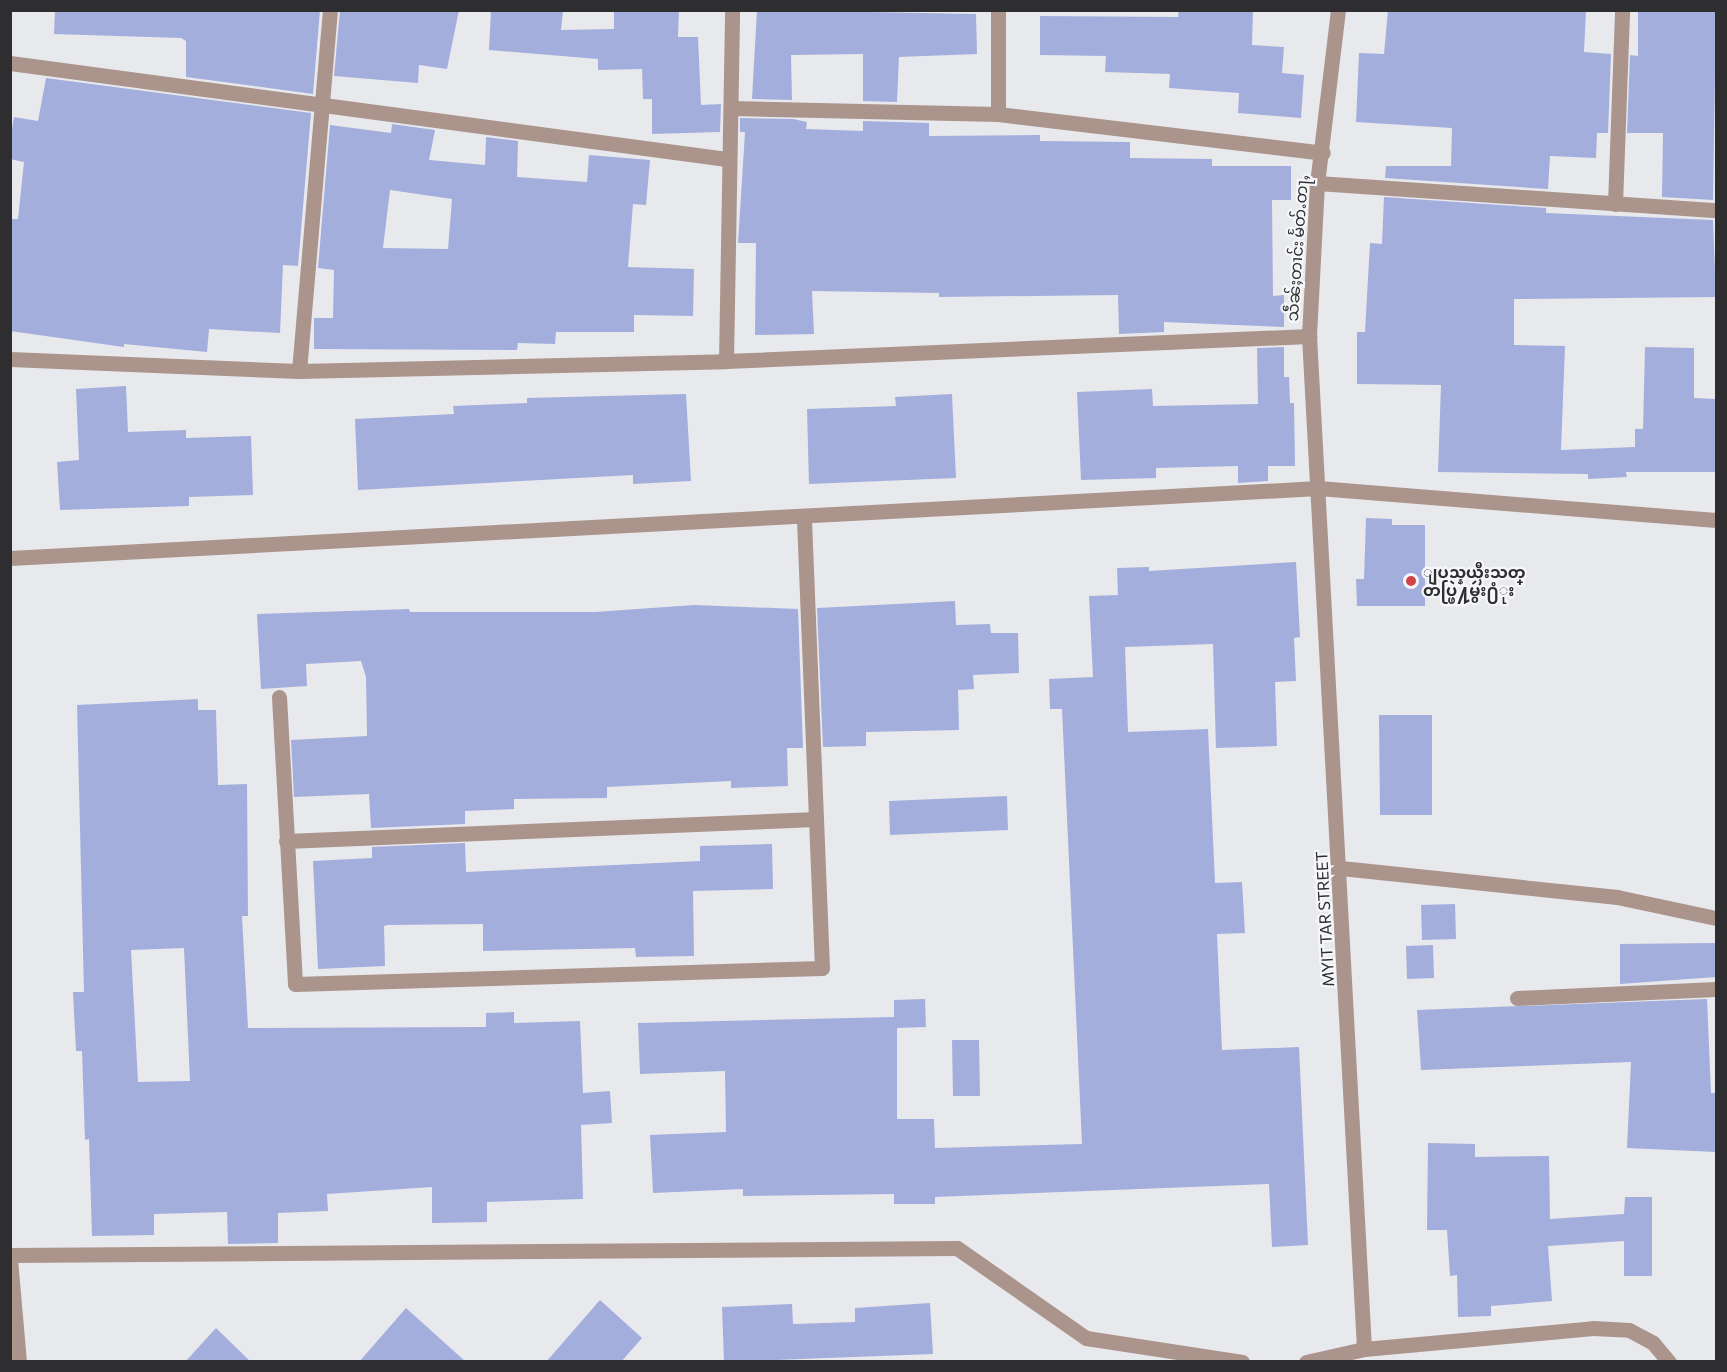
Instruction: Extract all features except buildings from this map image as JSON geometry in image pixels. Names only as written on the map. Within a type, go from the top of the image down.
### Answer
[{"type":"street","points":[[299,370],[330,10]]},
{"type":"street","points":[[726,361],[732,10]]},
{"type":"street","points":[[998,10],[998,114]]},
{"type":"street","name":"သဵၼ်ႈတၢင်း မႅတ်ႉတႃႇ","points":[[1318,488],[1309,336],[1317,183],[1323,153],[1338,10]]},
{"type":"street","points":[[1615,204],[1622,10]]},
{"type":"street","points":[[10,63],[323,108],[728,159]]},
{"type":"street","points":[[731,108],[998,114],[1323,153]]},
{"type":"street","points":[[1317,183],[1716,210]]},
{"type":"street","points":[[10,359],[299,370],[726,361],[1309,336]]},
{"type":"street","points":[[10,558],[1318,488],[1716,520]]},
{"type":"street","name":"MYIT TAR STREET","points":[[1318,488],[1341,868],[1364,1349]]},
{"type":"street","points":[[279,697],[295,984],[822,968],[804,516]]},
{"type":"street","points":[[286,841],[816,819]]},
{"type":"street","points":[[1341,868],[1617,897],[1716,918]]},
{"type":"street","points":[[1517,998],[1716,989]]},
{"type":"street","points":[[19,1362],[10,1257],[957,1248],[1086,1338],[1242,1362]]},
{"type":"street","points":[[1306,1362],[1364,1349],[1593,1328],[1629,1330],[1653,1343],[1670,1362]]},
{"type":"place","name":"ျပည္နယ္မီးသတ္ တပ္ဖြဲ႔မွဴး႐ံုး","points":[[1411,581]]}]
